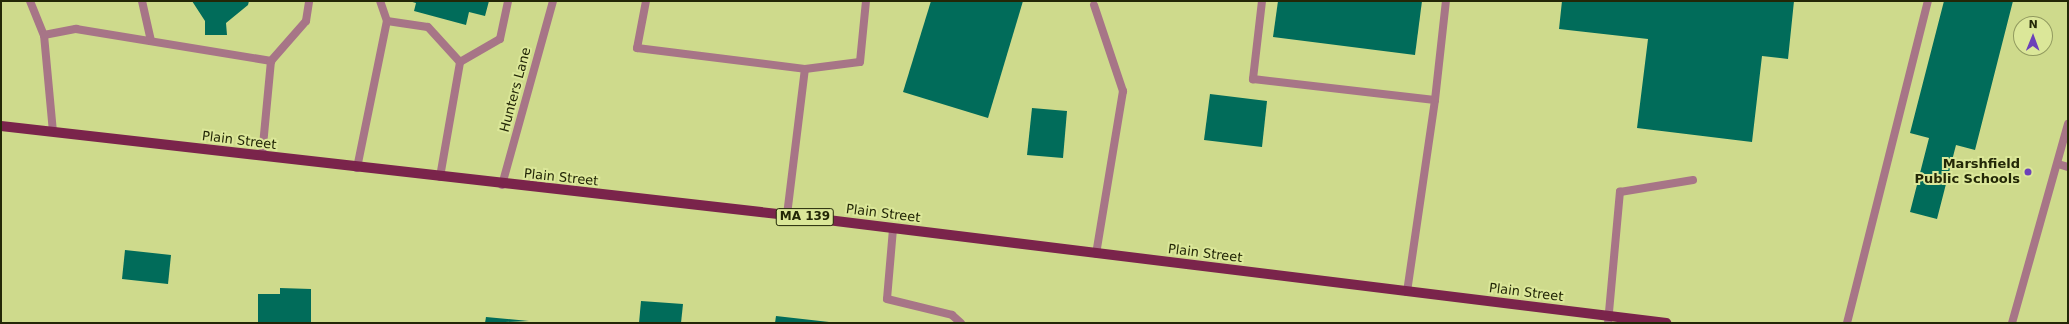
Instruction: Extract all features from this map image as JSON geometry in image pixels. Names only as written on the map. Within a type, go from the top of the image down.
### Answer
[{"type":"main road","name":"Plain Street","points":[[1,126],[357,168],[787,215],[1407,292],[1608,319],[1666,323]]},
{"type":"street","points":[[30,1],[44,35],[53,132]]},
{"type":"street","points":[[142,1],[150,41]]},
{"type":"street","points":[[262,156],[271,61],[306,22],[309,1]]},
{"type":"street","points":[[357,168],[387,21],[380,1]]},
{"type":"street","points":[[460,62],[500,39],[508,1]]},
{"type":"street","name":"Hunters Lane","points":[[502,184],[553,1]]},
{"type":"street","points":[[646,1],[637,48],[805,69],[860,62],[866,1]]},
{"type":"street","points":[[1262,1],[1253,79],[1435,100]]},
{"type":"street","points":[[1407,292],[1435,100],[1446,1]]},
{"type":"street","points":[[1847,323],[1928,1]]},
{"type":"street","points":[[1094,5],[1123,91],[1096,254]]},
{"type":"street","points":[[387,21],[428,27],[460,62]]},
{"type":"street","points":[[44,35],[76,29],[271,61]]},
{"type":"street","points":[[440,177],[460,62]]},
{"type":"street","points":[[787,215],[805,69]]},
{"type":"street","points":[[2012,323],[2058,164],[2068,124]]},
{"type":"street","points":[[2058,164],[2068,167]]},
{"type":"street","points":[[1608,319],[1620,192],[1694,180]]},
{"type":"street","points":[[893,229],[887,299],[952,315],[961,323]]},
{"type":"building","points":[[192,1],[249,1],[248,5],[226,23],[227,35],[205,35],[205,21]]},
{"type":"building","points":[[409,1],[489,1],[485,16],[469,12],[466,25],[414,11],[416,3]]},
{"type":"building","points":[[931,1],[1023,1],[988,118],[903,92]]},
{"type":"building","points":[[1278,1],[1422,1],[1415,55],[1273,37]]},
{"type":"building","points":[[1562,1],[1794,1],[1788,59],[1762,56],[1752,142],[1637,128],[1648,39],[1559,29]]},
{"type":"building","points":[[1944,1],[2013,1],[1975,150],[1956,145],[1937,219],[1910,212],[1929,138],[1910,133]]},
{"type":"building","points":[[1210,94],[1267,101],[1262,147],[1204,140]]},
{"type":"building","points":[[1032,108],[1067,111],[1063,158],[1027,155]]},
{"type":"building","points":[[125,250],[171,255],[168,284],[122,279]]},
{"type":"building","points":[[280,288],[311,289],[311,323],[258,323],[258,294],[280,294]]},
{"type":"building","points":[[641,301],[683,304],[681,323],[639,323]]},
{"type":"building","points":[[776,316],[829,322],[829,323],[775,323]]},
{"type":"building","points":[[486,317],[529,321],[485,323]]},
{"type":"place","name":"Marshfield Public Schools","points":[[2028,172]]}]
